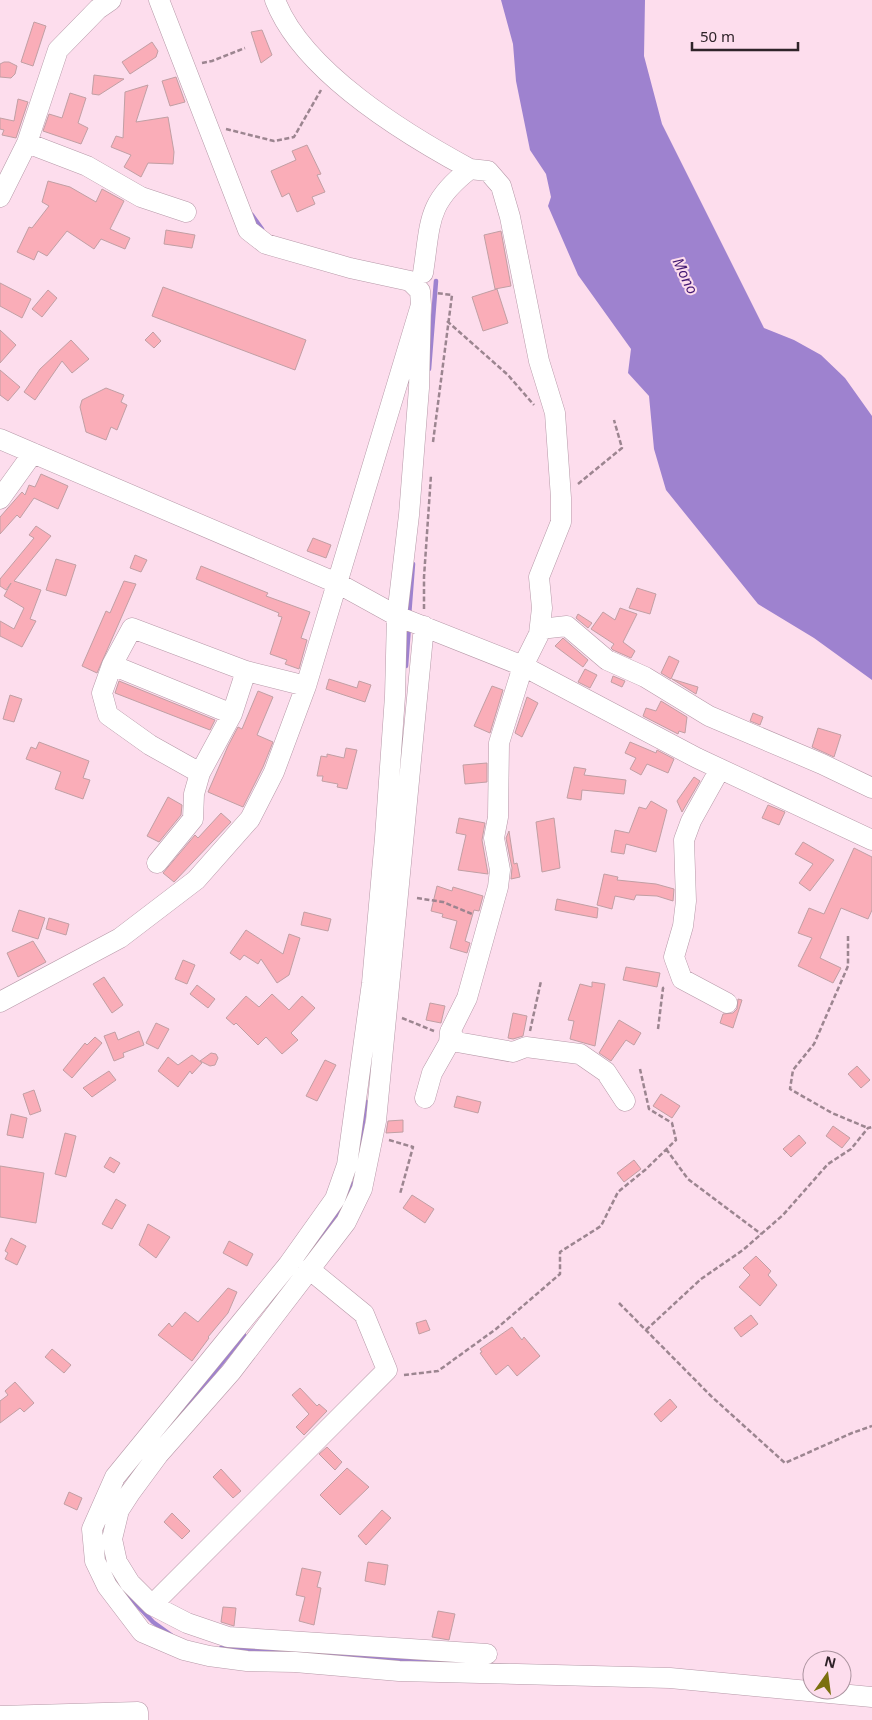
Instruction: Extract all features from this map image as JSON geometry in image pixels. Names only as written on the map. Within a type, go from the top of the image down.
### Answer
[{"type":"street","points":[[0,197],[5,174],[27,143],[58,50],[98,9],[111,0]]},
{"type":"street","points":[[159,0],[248,230],[266,244],[350,268],[410,281],[421,287]]},
{"type":"street","points":[[275,0],[281,17],[314,59],[378,114],[470,169],[488,171],[501,186],[510,217],[540,362],[555,413],[561,522],[539,577],[542,608],[540,629],[523,666],[499,743],[498,818],[494,838],[500,870],[498,886],[467,998],[450,1032],[449,1043],[432,1073],[425,1098]]},
{"type":"street","points":[[27,143],[87,166],[141,198],[186,212]]},
{"type":"street","points":[[0,1002],[120,938],[196,880],[250,819],[274,772],[306,686],[339,584],[421,287],[433,210],[440,196],[470,169]]},
{"type":"street","points":[[421,287],[419,388],[409,515],[397,616],[395,706],[372,982],[347,1165],[335,1199],[288,1265],[115,1477],[92,1529],[95,1560],[107,1586],[142,1632],[184,1650],[210,1656],[247,1661],[295,1662],[400,1671],[670,1678],[872,1697]]},
{"type":"street","points":[[0,439],[339,584],[397,616],[523,666],[720,769],[872,840]]},
{"type":"street","points":[[0,499],[33,453]]},
{"type":"street","points":[[424,626],[374,1135],[362,1189],[346,1222],[231,1372],[158,1455],[119,1510],[112,1539],[117,1562],[130,1583],[152,1605],[187,1623],[228,1637],[486,1654]]},
{"type":"street","points":[[540,629],[567,626],[607,660],[645,678],[709,716],[822,764],[872,788]]},
{"type":"street","points":[[200,773],[150,745],[108,716],[102,693],[112,665],[132,628],[246,671],[306,686]]},
{"type":"street","points":[[112,665],[232,714]]},
{"type":"street","points":[[157,863],[194,819],[194,794],[200,773],[232,714],[246,671]]},
{"type":"street","points":[[720,769],[690,821],[684,840],[686,901],[683,926],[674,958],[682,979],[727,1002]]},
{"type":"street","points":[[450,1032],[457,1042],[513,1052],[526,1047],[580,1054],[606,1072],[625,1101]]},
{"type":"street","points":[[152,1605],[387,1370],[364,1314],[309,1270]]},
{"type":"street","points":[[0,1716],[138,1712],[138,1720]]},
{"type":"path","points":[[184,65],[212,62],[245,48]]},
{"type":"path","points":[[205,120],[222,127],[274,141],[294,137],[333,75]]},
{"type":"path","points":[[421,287],[452,295],[447,321],[432,450]]},
{"type":"path","points":[[447,321],[508,375],[536,407],[546,414],[555,413]]},
{"type":"path","points":[[561,498],[622,448],[614,420]]},
{"type":"path","points":[[424,626],[424,577],[431,470]]},
{"type":"path","points":[[416,898],[443,902],[488,920]]},
{"type":"path","points":[[646,1330],[701,1279],[720,1268],[783,1215],[828,1164],[851,1149],[870,1128],[832,1113],[790,1089],[793,1070],[814,1044],[848,966],[848,936]]},
{"type":"path","points":[[658,1030],[663,988],[682,979]]},
{"type":"path","points":[[526,1047],[541,981]]},
{"type":"path","points":[[386,1015],[410,1020],[430,1030],[450,1032]]},
{"type":"path","points":[[380,1377],[438,1371],[496,1329],[560,1274],[560,1252],[601,1226],[618,1192],[676,1140],[672,1123],[649,1109],[640,1069]]},
{"type":"path","points":[[374,1135],[413,1147],[400,1194]]},
{"type":"path","points":[[666,1149],[688,1179],[761,1234]]},
{"type":"path","points":[[620,1303],[710,1396],[785,1463],[872,1426]]},
{"type":"water","name":"Mono","points":[[501,0],[645,0],[644,56],[662,124],[764,328],[794,340],[821,355],[845,378],[872,416],[872,680],[814,638],[758,604],[666,490],[654,449],[649,396],[628,373],[631,349],[578,275],[548,206],[551,197],[546,174],[530,150],[516,81],[513,44]]},
{"type":"building","points":[[34,22],[46,26],[33,66],[21,62]]},
{"type":"building","points":[[262,30],[272,55],[261,63],[251,32]]},
{"type":"building","points":[[152,42],[158,51],[156,57],[130,74],[122,62]]},
{"type":"building","points":[[4,62],[17,66],[15,74],[11,78],[0,77],[0,64]]},
{"type":"building","points":[[94,75],[124,79],[99,95],[92,94]]},
{"type":"building","points":[[176,77],[185,102],[170,106],[162,81]]},
{"type":"building","points":[[148,85],[136,122],[168,117],[174,152],[173,164],[148,163],[141,177],[124,167],[131,155],[111,147],[116,136],[123,138],[125,92]]},
{"type":"building","points":[[70,93],[86,98],[78,123],[88,128],[81,144],[43,131],[49,114],[62,118]]},
{"type":"building","points":[[18,99],[28,102],[16,138],[2,135],[4,130],[0,129],[0,118],[14,121]]},
{"type":"building","points":[[307,145],[321,174],[317,175],[325,192],[312,197],[315,204],[297,212],[289,193],[282,197],[271,171],[296,160],[292,151]]},
{"type":"building","points":[[48,181],[70,187],[96,202],[102,189],[124,201],[110,229],[130,238],[125,249],[101,239],[94,249],[67,231],[47,256],[38,251],[34,260],[17,252],[29,227],[32,228],[49,206],[42,202]]},
{"type":"building","points":[[166,230],[195,235],[192,248],[164,244]]},
{"type":"building","points":[[501,231],[511,286],[495,289],[484,235]]},
{"type":"building","points":[[0,283],[31,299],[22,318],[0,306]]},
{"type":"building","points":[[163,287],[306,340],[295,370],[152,316]]},
{"type":"building","points":[[497,289],[508,323],[483,331],[472,297]]},
{"type":"building","points":[[48,290],[57,298],[42,317],[32,309]]},
{"type":"building","points":[[0,330],[16,345],[0,363]]},
{"type":"building","points":[[153,332],[161,341],[154,348],[145,340]]},
{"type":"building","points":[[71,340],[89,359],[72,373],[62,361],[35,400],[24,392],[40,369]]},
{"type":"building","points":[[0,370],[20,387],[8,401],[0,395]]},
{"type":"building","points":[[106,388],[124,395],[121,402],[127,405],[117,430],[111,427],[106,440],[86,432],[80,407],[82,400]]},
{"type":"building","points":[[41,474],[68,486],[58,509],[34,498],[20,518],[17,515],[0,534],[0,517],[22,492],[25,495],[29,485],[35,487]]},
{"type":"building","points":[[36,526],[51,536],[14,581],[41,590],[30,619],[36,621],[22,647],[0,636],[0,621],[14,629],[24,608],[4,596],[11,583],[6,590],[0,586],[0,579],[34,538],[29,535]]},
{"type":"building","points":[[313,538],[331,545],[326,558],[307,551]]},
{"type":"building","points":[[135,555],[147,560],[141,572],[130,568]]},
{"type":"building","points":[[56,559],[76,565],[66,596],[46,590]]},
{"type":"building","points":[[201,566],[268,593],[266,596],[310,612],[301,638],[307,640],[299,669],[285,664],[287,660],[270,654],[282,617],[278,616],[279,613],[196,579]]},
{"type":"building","points":[[124,581],[136,584],[97,673],[82,666],[106,611],[110,613]]},
{"type":"building","points":[[637,588],[656,594],[650,614],[629,608]]},
{"type":"building","points":[[620,608],[637,614],[623,642],[635,651],[631,658],[613,650],[611,648],[614,644],[591,629],[603,612],[615,620]]},
{"type":"building","points":[[578,614],[592,623],[588,628],[576,618]]},
{"type":"building","points":[[563,638],[588,660],[583,667],[555,646]]},
{"type":"building","points":[[669,656],[679,661],[671,679],[661,673]]},
{"type":"building","points":[[585,669],[597,675],[590,688],[578,682]]},
{"type":"building","points":[[613,676],[625,681],[622,687],[611,682]]},
{"type":"building","points":[[329,679],[357,688],[359,681],[371,685],[365,702],[326,689]]},
{"type":"building","points":[[672,679],[698,687],[696,694]]},
{"type":"building","points":[[119,681],[215,720],[210,730],[115,693]]},
{"type":"building","points":[[492,686],[503,690],[490,733],[474,726]]},
{"type":"building","points":[[258,691],[273,697],[257,735],[273,742],[243,807],[208,792],[238,727],[242,729]]},
{"type":"building","points":[[10,695],[22,699],[14,722],[3,719]]},
{"type":"building","points":[[527,697],[538,703],[522,737],[515,733]]},
{"type":"building","points":[[661,701],[687,717],[685,733],[679,731],[678,734],[643,716],[646,708],[656,711]]},
{"type":"building","points":[[753,713],[763,717],[760,725],[750,721]]},
{"type":"building","points":[[818,728],[841,735],[834,757],[812,747]]},
{"type":"building","points":[[39,742],[89,761],[83,778],[90,780],[83,799],[55,789],[61,772],[26,759],[31,747],[36,749]]},
{"type":"building","points":[[630,742],[656,753],[657,750],[674,759],[668,773],[647,764],[641,775],[630,769],[636,758],[625,753]]},
{"type":"building","points":[[346,748],[357,750],[347,789],[337,787],[338,784],[322,781],[323,776],[317,776],[321,756],[327,757],[327,754],[344,758]]},
{"type":"building","points":[[487,763],[487,782],[465,784],[463,765]]},
{"type":"building","points":[[574,767],[586,769],[584,775],[626,780],[624,794],[582,790],[581,800],[567,798]]},
{"type":"building","points":[[694,777],[700,781],[682,812],[677,801]]},
{"type":"building","points":[[168,797],[182,805],[181,815],[159,842],[147,836]]},
{"type":"building","points":[[651,801],[667,810],[656,852],[626,844],[624,854],[611,852],[615,830],[629,833],[639,807],[646,809]]},
{"type":"building","points":[[768,805],[785,812],[779,825],[762,818]]},
{"type":"building","points":[[221,813],[231,822],[174,882],[163,873],[195,835],[198,838]]},
{"type":"building","points":[[459,818],[485,823],[482,840],[488,874],[458,870],[466,835],[456,833]]},
{"type":"building","points":[[554,818],[560,868],[542,872],[536,822]]},
{"type":"building","points":[[509,831],[514,864],[517,863],[520,877],[511,879],[512,868],[506,838]]},
{"type":"building","points":[[803,842],[834,860],[810,891],[799,883],[813,864],[795,854]]},
{"type":"building","points":[[854,848],[872,857],[872,910],[868,919],[841,908],[820,958],[841,968],[833,983],[798,966],[812,938],[798,933],[809,908],[824,914]]},
{"type":"building","points":[[604,874],[618,877],[617,880],[656,884],[674,889],[673,901],[657,896],[636,895],[634,900],[615,896],[612,909],[597,905]]},
{"type":"building","points":[[437,886],[452,891],[453,887],[483,896],[479,911],[474,910],[465,941],[470,943],[467,953],[450,948],[457,921],[442,917],[443,914],[431,911]]},
{"type":"building","points":[[557,899],[598,908],[597,918],[555,910]]},
{"type":"building","points":[[19,910],[45,918],[38,939],[12,931]]},
{"type":"building","points":[[304,912],[331,919],[328,931],[301,925]]},
{"type":"building","points":[[49,918],[69,924],[66,935],[46,929]]},
{"type":"building","points":[[246,930],[283,954],[289,934],[300,938],[289,975],[277,983],[261,959],[258,964],[244,955],[240,960],[230,953]]},
{"type":"building","points":[[33,941],[46,962],[18,977],[7,953]]},
{"type":"building","points":[[183,960],[195,965],[187,984],[175,979]]},
{"type":"building","points":[[626,967],[660,973],[657,987],[623,980]]},
{"type":"building","points":[[104,977],[123,1005],[112,1013],[93,984]]},
{"type":"building","points":[[592,982],[605,984],[595,1046],[570,1039],[574,1021],[568,1020],[580,984],[592,987]]},
{"type":"building","points":[[197,985],[215,999],[208,1008],[190,994]]},
{"type":"building","points":[[272,994],[289,1010],[302,996],[315,1008],[291,1033],[298,1040],[282,1054],[266,1037],[258,1045],[236,1023],[234,1025],[226,1018],[246,996],[259,1007]]},
{"type":"building","points":[[738,999],[742,1000],[733,1028],[720,1023],[723,1014],[733,1013],[737,1009]]},
{"type":"building","points":[[430,1003],[445,1006],[441,1023],[426,1020]]},
{"type":"building","points":[[513,1013],[527,1016],[523,1036],[513,1039],[508,1038]]},
{"type":"building","points":[[619,1020],[641,1033],[634,1045],[626,1040],[611,1061],[599,1053]]},
{"type":"building","points":[[156,1023],[169,1029],[158,1049],[146,1043]]},
{"type":"building","points":[[139,1031],[144,1045],[123,1053],[124,1057],[114,1061],[104,1036],[115,1032],[118,1040]]},
{"type":"building","points":[[95,1037],[102,1043],[72,1078],[63,1070],[85,1043],[87,1045]]},
{"type":"building","points":[[211,1053],[216,1054],[218,1058],[215,1065],[210,1066],[200,1061]]},
{"type":"building","points":[[192,1055],[202,1063],[192,1074],[190,1071],[178,1087],[158,1071],[168,1057],[178,1065]]},
{"type":"building","points":[[325,1060],[336,1065],[317,1101],[306,1096]]},
{"type":"building","points":[[857,1066],[870,1080],[861,1088],[848,1074]]},
{"type":"building","points":[[109,1071],[116,1080],[92,1097],[83,1088]]},
{"type":"building","points":[[34,1090],[41,1111],[30,1115],[23,1094]]},
{"type":"building","points":[[661,1094],[680,1106],[672,1118],[653,1106]]},
{"type":"building","points":[[457,1096],[481,1102],[478,1113],[454,1107]]},
{"type":"building","points":[[11,1114],[27,1118],[23,1138],[7,1135]]},
{"type":"building","points":[[403,1120],[403,1132],[386,1133],[388,1121]]},
{"type":"building","points":[[833,1126],[850,1138],[842,1148],[826,1136]]},
{"type":"building","points":[[65,1133],[76,1136],[66,1177],[55,1174]]},
{"type":"building","points":[[799,1135],[806,1143],[791,1157],[783,1149]]},
{"type":"building","points":[[110,1157],[120,1163],[114,1173],[104,1167]]},
{"type":"building","points":[[634,1160],[641,1169],[624,1182],[617,1173]]},
{"type":"building","points":[[0,1166],[44,1173],[36,1223],[0,1217]]},
{"type":"building","points":[[412,1195],[434,1209],[425,1223],[403,1208]]},
{"type":"building","points":[[116,1199],[126,1205],[112,1229],[102,1224]]},
{"type":"building","points":[[148,1224],[170,1237],[156,1258],[139,1245]]},
{"type":"building","points":[[11,1238],[26,1246],[17,1265],[5,1259],[8,1253],[5,1251]]},
{"type":"building","points":[[229,1241],[253,1254],[247,1266],[223,1253]]},
{"type":"building","points":[[756,1256],[771,1271],[768,1275],[777,1285],[760,1306],[739,1287],[750,1275],[743,1268]]},
{"type":"building","points":[[228,1288],[237,1292],[228,1313],[208,1337],[192,1361],[158,1335],[169,1323],[172,1327],[185,1312],[198,1322]]},
{"type":"building","points":[[751,1315],[758,1324],[741,1337],[734,1328]]},
{"type":"building","points":[[426,1320],[430,1330],[419,1334],[416,1323]]},
{"type":"building","points":[[512,1327],[522,1340],[524,1337],[540,1356],[517,1376],[508,1365],[496,1375],[480,1353],[482,1352],[480,1349]]},
{"type":"building","points":[[52,1349],[71,1365],[64,1373],[45,1357]]},
{"type":"building","points":[[15,1382],[34,1403],[24,1412],[20,1408],[0,1423],[0,1401],[8,1395],[5,1391]]},
{"type":"building","points":[[300,1388],[317,1406],[319,1404],[327,1411],[304,1435],[296,1427],[309,1414],[292,1395]]},
{"type":"building","points":[[670,1399],[677,1407],[661,1422],[654,1414]]},
{"type":"building","points":[[327,1447],[342,1462],[335,1470],[319,1454]]},
{"type":"building","points":[[347,1468],[369,1487],[340,1515],[320,1495]]},
{"type":"building","points":[[221,1469],[241,1491],[233,1498],[213,1477]]},
{"type":"building","points":[[69,1492],[82,1498],[77,1510],[64,1504]]},
{"type":"building","points":[[382,1510],[391,1518],[366,1545],[358,1536]]},
{"type":"building","points":[[172,1513],[190,1531],[182,1539],[164,1522]]},
{"type":"building","points":[[368,1562],[388,1565],[385,1585],[365,1581]]},
{"type":"building","points":[[302,1568],[321,1572],[317,1587],[321,1588],[314,1625],[299,1621],[305,1597],[296,1595]]},
{"type":"building","points":[[223,1607],[236,1608],[234,1626],[221,1622]]},
{"type":"building","points":[[438,1611],[455,1614],[449,1640],[432,1637]]},
{"type":"waterway","points":[[252,215],[262,229]]},
{"type":"waterway","points":[[429,369],[436,281]]},
{"type":"waterway","points":[[409,616],[413,564]]},
{"type":"waterway","points":[[406,666],[409,626]]},
{"type":"waterway","points":[[357,1161],[366,1102]]},
{"type":"waterway","points":[[310,1250],[339,1210],[351,1183]]},
{"type":"waterway","points":[[177,1419],[244,1335]]},
{"type":"waterway","points":[[124,1591],[153,1622],[171,1635]]},
{"type":"waterway","points":[[221,1648],[453,1663]]}]
